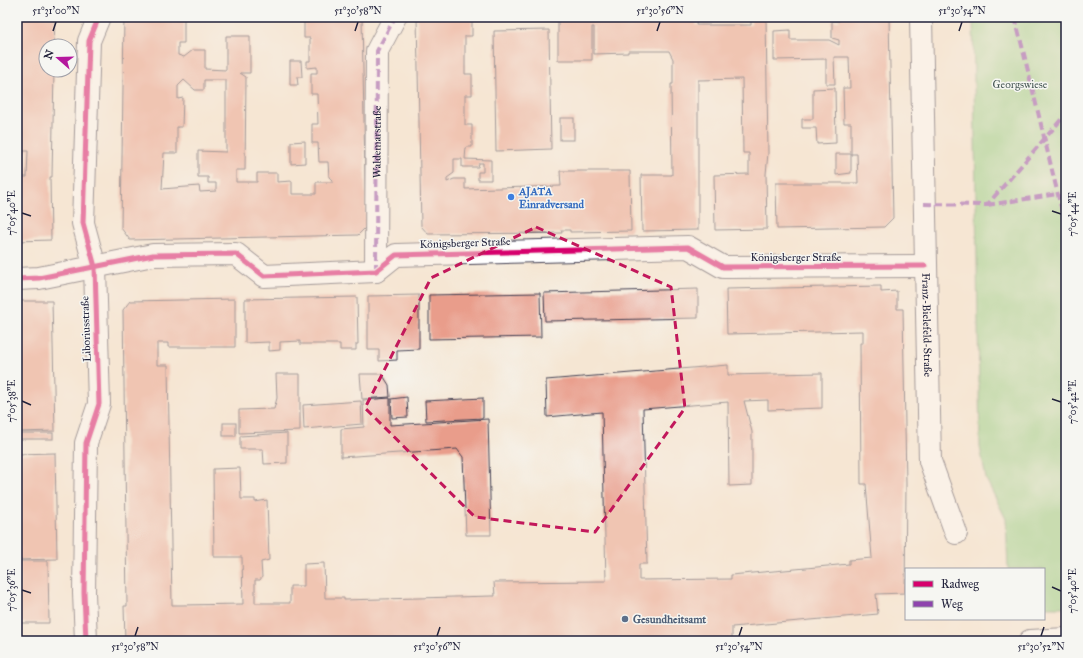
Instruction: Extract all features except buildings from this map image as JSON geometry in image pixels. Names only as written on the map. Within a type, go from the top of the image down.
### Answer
[{"type":"street","name":"Liboriusstraße","points":[[86,641],[84,593],[86,444],[98,404],[95,267],[83,223],[89,41],[99,17]]},
{"type":"street","name":"Waldemarstraße","points":[[376,271],[377,51],[395,17]]},
{"type":"street","name":"Franz-Bielefeld-Straße","points":[[920,17],[924,266],[930,461],[956,533]]},
{"type":"street","name":"Königsberger Straße","points":[[376,271],[396,255],[688,247],[723,267],[924,266]]},
{"type":"street","points":[[17,279],[39,278],[153,255],[236,254],[264,276],[376,271]]},
{"type":"street","points":[[1030,641],[1066,639]]},
{"type":"highlighted area","points":[[536,227],[671,287],[685,408],[595,532],[475,517],[365,408],[431,278]]},
{"type":"green space","name":"Georgswiese","points":[[973,17],[1066,17],[1066,607],[1045,607],[1045,568],[1008,568],[1006,519],[986,479],[980,447]]},
{"type":"marked path","points":[[376,271],[377,51],[395,17]]},
{"type":"marked path","points":[[1015,17],[1066,228]]},
{"type":"marked path","points":[[924,204],[987,205],[1066,114]]},
{"type":"marked path","points":[[987,205],[1058,194]]},
{"type":"cycle path","points":[[86,641],[84,593],[86,443],[99,404],[95,267],[83,223],[89,41],[99,17]]},
{"type":"cycle path","points":[[17,279],[39,278],[153,255],[236,254],[264,276],[376,271],[396,255],[688,247],[723,267],[925,266]]},
{"type":"place","name":"AJATA Einradversand","points":[[511,197]]},
{"type":"place","name":"Gesundheitsamt","points":[[625,619]]}]
